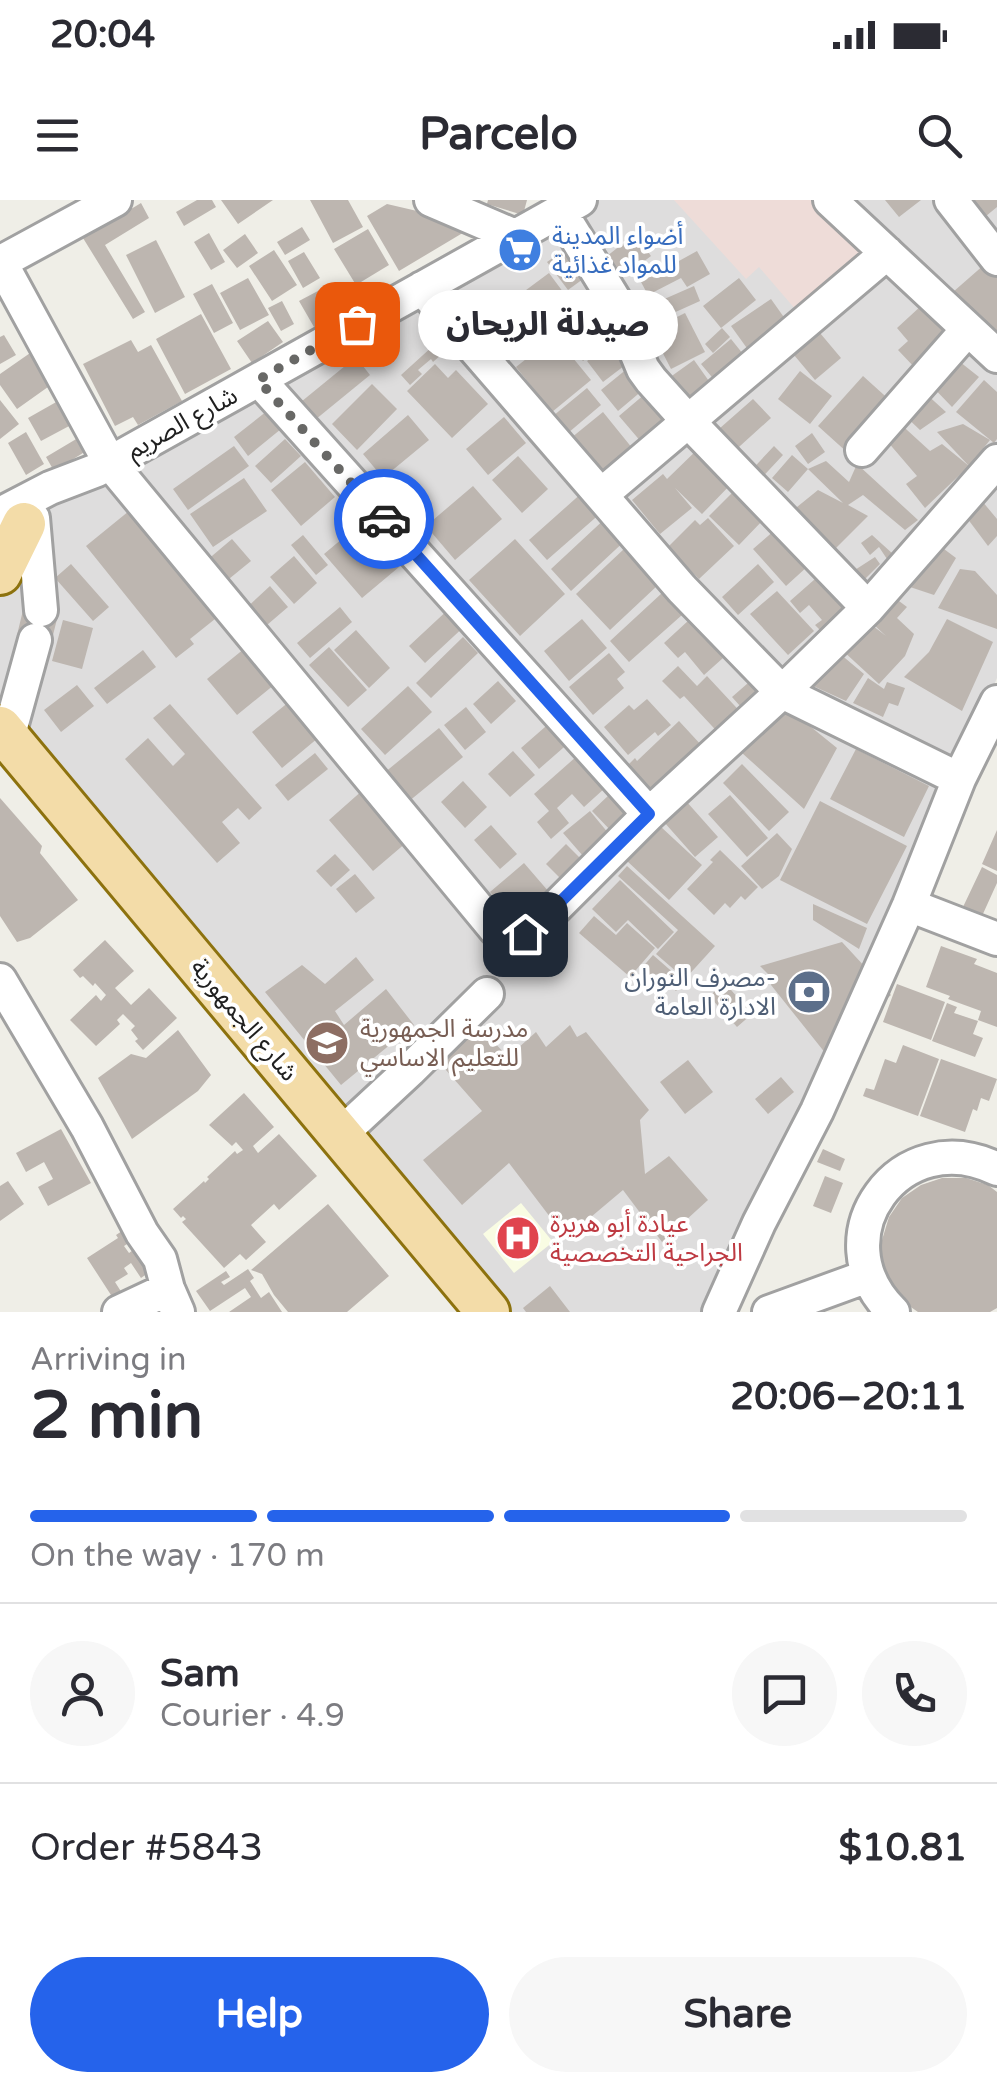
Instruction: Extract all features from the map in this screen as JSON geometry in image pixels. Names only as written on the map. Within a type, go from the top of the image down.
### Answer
[{"type":"main road","points":[[0,574],[14,523]]},
{"type":"main road","name":"شارع الجمهورية","points":[[2,737],[488,1312]]},
{"type":"main road","name":"شارع الجمهورية","points":[[2,737],[454,1312]]},
{"type":"street","points":[[115,200],[0,262],[104,466],[496,930],[515,937],[534,928],[868,608],[997,461]]},
{"type":"street","points":[[431,200],[515,236]]},
{"type":"street","points":[[830,200],[997,356]]},
{"type":"street","points":[[951,200],[997,260]]},
{"type":"street","points":[[570,206],[643,368],[687,420],[868,608]]},
{"type":"street","name":"شارع الصريم","points":[[14,523],[50,488],[104,466],[570,206]]},
{"type":"street","points":[[601,495],[887,253]]},
{"type":"street","points":[[422,288],[682,589],[782,692],[959,779]]},
{"type":"street","points":[[862,450],[968,329]]},
{"type":"street","points":[[258,380],[649,814]]},
{"type":"street","points":[[2,737],[38,625],[14,523]]},
{"type":"street","points":[[719,1312],[759,1223],[818,1111],[959,779],[997,702]]},
{"type":"street","points":[[909,904],[997,940]]},
{"type":"street","points":[[340,1135],[486,994]]},
{"type":"street","points":[[4,997],[87,1127],[142,1233],[160,1259],[173,1301],[119,1312]]},
{"type":"street","points":[[891,1311],[868,1276],[864,1259],[865,1226],[879,1194],[918,1163],[934,1158],[968,1158],[997,1170]]},
{"type":"street","points":[[769,1312],[868,1276]]},
{"type":"shaded area","points":[[584,200],[997,200],[997,678],[717,1312],[492,1312],[0,708],[0,588],[27,526],[100,471]]},
{"type":"shaded area","points":[[674,200],[816,200],[871,252],[796,310],[759,267],[746,279]]},
{"type":"shaded area","name":"عيادة أبو هريرة الجراحية التخصصية","points":[[521,1203],[553,1242],[514,1273],[483,1234]]},
{"type":"building","points":[[197,200],[212,200],[216,207],[184,226],[176,212]]},
{"type":"building","points":[[221,200],[273,200],[238,224]]},
{"type":"building","points":[[310,200],[348,200],[363,227],[333,243]]},
{"type":"building","points":[[488,200],[527,200],[523,215],[487,204]]},
{"type":"building","points":[[885,200],[921,200],[899,217]]},
{"type":"building","points":[[962,200],[997,200],[997,207],[980,221]]},
{"type":"building","points":[[141,203],[149,218],[105,245],[145,312],[133,319],[83,238]]},
{"type":"building","points":[[387,204],[460,221],[466,231],[399,271],[367,216]]},
{"type":"building","points":[[302,227],[310,240],[285,255],[277,242]]},
{"type":"building","points":[[368,229],[389,265],[356,285],[334,249]]},
{"type":"building","points":[[209,233],[225,262],[211,270],[194,242]]},
{"type":"building","points":[[245,234],[258,253],[237,268],[223,250]]},
{"type":"building","points":[[635,234],[651,256],[618,281],[602,260]]},
{"type":"building","points":[[156,240],[185,297],[155,313],[126,255]]},
{"type":"building","points":[[574,243],[594,271],[568,290],[547,262]]},
{"type":"building","points":[[274,250],[297,285],[272,301],[249,266]]},
{"type":"building","points":[[697,251],[710,274],[687,287],[681,278],[648,295],[641,282]]},
{"type":"building","points":[[304,252],[320,278],[303,288],[288,261]]},
{"type":"building","points":[[985,264],[997,275],[997,338],[953,292]]},
{"type":"building","points":[[549,273],[566,296],[536,319],[518,296]]},
{"type":"building","points":[[248,278],[269,315],[240,330],[220,293]]},
{"type":"building","points":[[739,278],[756,300],[721,328],[703,306]]},
{"type":"building","points":[[333,283],[348,309],[314,327],[299,301]]},
{"type":"building","points":[[212,284],[233,323],[214,333],[193,294]]},
{"type":"building","points":[[694,286],[700,301],[660,319],[653,304]]},
{"type":"building","points":[[510,291],[537,329],[498,357],[471,320]]},
{"type":"building","points":[[771,299],[793,330],[754,358],[731,326]]},
{"type":"building","points":[[282,301],[294,324],[281,331],[268,308]]},
{"type":"building","points":[[571,303],[581,318],[556,336],[545,320]]},
{"type":"building","points":[[922,305],[949,335],[916,369],[898,350],[908,341],[897,328]]},
{"type":"building","points":[[685,313],[705,352],[671,369],[651,330]]},
{"type":"building","points":[[201,314],[231,369],[185,394],[156,339]]},
{"type":"building","points":[[595,317],[612,336],[583,361],[567,342]]},
{"type":"building","points":[[268,321],[283,342],[252,363],[237,341]]},
{"type":"building","points":[[722,328],[730,337],[713,353],[705,344]]},
{"type":"building","points":[[820,333],[841,358],[815,380],[794,355]]},
{"type":"building","points":[[4,335],[16,355],[0,364],[0,337]]},
{"type":"building","points":[[621,335],[637,356],[603,382],[587,361]]},
{"type":"building","points":[[555,336],[591,380],[552,412],[516,367]]},
{"type":"building","points":[[731,339],[751,364],[721,388],[701,364]]},
{"type":"building","points":[[131,340],[138,352],[151,345],[182,401],[138,425],[133,417],[115,426],[83,364]]},
{"type":"building","points":[[434,345],[442,354],[418,370],[422,374],[410,385],[401,375]]},
{"type":"building","points":[[33,351],[55,382],[17,409],[0,385],[0,374]]},
{"type":"building","points":[[950,354],[979,377],[952,407],[925,379]]},
{"type":"building","points":[[356,357],[370,375],[310,424],[296,406]]},
{"type":"building","points":[[694,360],[716,391],[684,414],[662,383]]},
{"type":"building","points":[[435,364],[448,378],[456,370],[488,404],[452,438],[407,391]]},
{"type":"building","points":[[633,364],[650,384],[618,411],[601,390]]},
{"type":"building","points":[[800,371],[832,396],[810,424],[778,399]]},
{"type":"building","points":[[863,376],[894,404],[849,454],[818,426]]},
{"type":"building","points":[[984,380],[997,392],[994,443],[956,412]]},
{"type":"building","points":[[372,384],[397,409],[357,450],[332,424]]},
{"type":"building","points":[[587,388],[601,405],[568,433],[553,416]]},
{"type":"building","points":[[652,388],[681,422],[648,450],[619,416]]},
{"type":"building","points":[[923,391],[946,412],[920,430],[900,411]]},
{"type":"building","points":[[753,399],[771,418],[729,456],[711,436]]},
{"type":"building","points":[[0,400],[19,424],[0,439]]},
{"type":"building","points":[[58,401],[71,425],[41,441],[28,418]]},
{"type":"building","points":[[267,411],[281,429],[248,456],[234,437]]},
{"type":"building","points":[[603,412],[641,459],[609,485],[571,438]]},
{"type":"building","points":[[408,415],[429,440],[383,478],[363,454]]},
{"type":"building","points":[[504,417],[526,443],[488,475],[466,449]]},
{"type":"building","points":[[895,419],[930,451],[942,444],[969,466],[925,508],[906,484],[917,476],[881,434]]},
{"type":"building","points":[[963,424],[990,440],[969,466],[937,432]]},
{"type":"building","points":[[26,432],[44,464],[26,475],[8,443]]},
{"type":"building","points":[[812,433],[825,452],[808,464],[795,446]]},
{"type":"building","points":[[83,435],[91,448],[54,471],[46,457]]},
{"type":"building","points":[[285,439],[301,456],[271,483],[255,466]]},
{"type":"building","points":[[702,445],[736,479],[702,514],[675,488],[692,508],[660,534],[632,500],[663,474],[667,479]]},
{"type":"building","points":[[234,446],[249,466],[188,510],[173,489]]},
{"type":"building","points":[[774,446],[783,455],[755,485],[746,476]]},
{"type":"building","points":[[792,455],[808,469],[788,492],[772,478]]},
{"type":"building","points":[[518,456],[548,489],[522,513],[492,480]]},
{"type":"building","points":[[826,461],[849,482],[857,464],[918,520],[905,530],[863,495],[848,505],[868,516],[821,563],[781,520],[818,490],[843,503],[808,469]]},
{"type":"building","points":[[305,462],[335,497],[301,526],[271,490]]},
{"type":"building","points":[[244,478],[267,511],[213,547],[190,514]]},
{"type":"building","points":[[473,486],[502,519],[455,560],[426,526]]},
{"type":"building","points":[[738,487],[767,516],[739,545],[709,516]]},
{"type":"building","points":[[584,491],[602,512],[547,560],[529,540]]},
{"type":"building","points":[[977,495],[997,519],[997,536],[988,546],[961,510]]},
{"type":"building","points":[[129,511],[147,535],[152,531],[220,615],[190,639],[194,644],[176,658],[86,546]]},
{"type":"building","points":[[609,515],[629,537],[571,591],[551,569]]},
{"type":"building","points":[[708,518],[734,546],[699,579],[668,547],[695,520],[700,525]]},
{"type":"building","points":[[361,523],[399,567],[362,598],[324,554]]},
{"type":"building","points":[[776,529],[808,566],[786,586],[753,549]]},
{"type":"building","points":[[303,535],[328,565],[316,575],[291,545]]},
{"type":"building","points":[[872,535],[893,554],[887,559],[879,547],[870,555],[861,543]]},
{"type":"building","points":[[232,539],[251,561],[224,583],[206,561]]},
{"type":"building","points":[[515,539],[565,594],[520,636],[469,580]]},
{"type":"building","points":[[936,543],[956,558],[934,595],[895,582]]},
{"type":"building","points":[[624,549],[658,585],[610,630],[576,594]]},
{"type":"building","points":[[294,556],[317,583],[294,604],[270,577]]},
{"type":"building","points":[[875,557],[880,564],[855,589],[844,577]]},
{"type":"building","points":[[71,564],[109,607],[93,621],[55,578]]},
{"type":"building","points":[[758,564],[774,582],[738,615],[722,597]]},
{"type":"building","points":[[960,569],[975,571],[997,595],[997,629],[938,608]]},
{"type":"building","points":[[823,572],[855,608],[825,635],[815,625],[822,620],[809,605],[800,613],[790,601]]},
{"type":"building","points":[[270,586],[288,607],[260,631],[243,611]]},
{"type":"building","points":[[777,591],[814,631],[788,655],[750,614]]},
{"type":"building","points":[[887,592],[907,607],[897,618],[914,634],[905,656],[879,684],[842,650],[868,622],[886,636],[873,624]]},
{"type":"building","points":[[662,593],[682,615],[629,662],[610,641]]},
{"type":"building","points":[[24,606],[58,615],[51,643],[17,635]]},
{"type":"building","points":[[452,606],[468,623],[425,663],[409,646]]},
{"type":"building","points":[[340,607],[352,622],[310,658],[297,643]]},
{"type":"building","points":[[582,619],[607,648],[569,681],[544,651]]},
{"type":"building","points":[[947,619],[993,642],[962,711],[904,677],[929,652]]},
{"type":"building","points":[[63,620],[93,628],[82,669],[52,661]]},
{"type":"building","points":[[689,620],[723,658],[704,675],[685,652],[678,658],[664,643]]},
{"type":"building","points":[[356,630],[390,668],[369,688],[334,650]]},
{"type":"building","points":[[463,637],[478,653],[431,698],[416,683]]},
{"type":"building","points":[[250,644],[280,680],[237,715],[207,679]]},
{"type":"building","points":[[329,647],[367,690],[348,707],[309,665]]},
{"type":"building","points":[[143,650],[156,667],[107,704],[94,688]]},
{"type":"building","points":[[609,653],[625,672],[617,679],[624,688],[593,715],[569,687]]},
{"type":"building","points":[[839,653],[864,674],[846,701],[811,685]]},
{"type":"building","points":[[678,666],[697,686],[707,676],[747,719],[725,740],[684,696],[680,699],[662,681]]},
{"type":"building","points":[[756,676],[773,694],[749,716],[732,697]]},
{"type":"building","points":[[868,678],[884,689],[887,682],[905,688],[898,706],[889,703],[883,717],[853,703]]},
{"type":"building","points":[[498,681],[516,701],[491,724],[473,704]]},
{"type":"building","points":[[77,685],[94,706],[61,732],[44,710]]},
{"type":"building","points":[[408,686],[432,712],[385,755],[361,729]]},
{"type":"building","points":[[295,697],[324,733],[282,768],[252,732]]},
{"type":"building","points":[[647,699],[671,725],[658,736],[655,732],[628,755],[604,727],[629,705],[634,710]]},
{"type":"building","points":[[170,704],[262,808],[249,820],[238,808],[222,822],[240,843],[217,863],[125,759],[148,738],[173,766],[185,754],[153,718]]},
{"type":"building","points":[[466,707],[486,732],[465,750],[444,725]]},
{"type":"building","points":[[790,710],[837,748],[804,809],[731,743],[758,717]]},
{"type":"building","points":[[553,720],[571,741],[539,769],[521,748]]},
{"type":"building","points":[[679,721],[703,747],[651,795],[625,768]]},
{"type":"building","points":[[439,728],[463,757],[408,802],[384,773]]},
{"type":"building","points":[[856,749],[929,786],[904,837],[830,799]]},
{"type":"building","points":[[513,751],[535,775],[510,797],[488,774]]},
{"type":"building","points":[[315,753],[328,769],[288,801],[275,785]]},
{"type":"building","points":[[577,756],[605,788],[584,807],[572,794],[557,808],[569,823],[551,839],[537,822],[549,811],[534,794]]},
{"type":"building","points":[[742,764],[789,812],[769,831],[723,783]]},
{"type":"building","points":[[463,781],[487,807],[465,828],[441,802]]},
{"type":"building","points":[[364,789],[407,842],[373,871],[329,820]]},
{"type":"building","points":[[610,794],[630,817],[613,833],[592,811]]},
{"type":"building","points":[[730,795],[768,838],[747,857],[708,814]]},
{"type":"building","points":[[0,798],[42,846],[40,853],[78,900],[30,938],[17,942],[0,916]]},
{"type":"building","points":[[686,801],[718,837],[695,857],[664,822]]},
{"type":"building","points":[[820,801],[907,846],[867,924],[780,880]]},
{"type":"building","points":[[590,811],[609,834],[583,856],[563,833]]},
{"type":"building","points":[[491,825],[517,854],[500,869],[474,840]]},
{"type":"building","points":[[660,826],[702,865],[669,900],[627,861]]},
{"type":"building","points":[[997,830],[997,871],[982,864]]},
{"type":"building","points":[[777,833],[792,849],[779,876],[762,889],[741,866]]},
{"type":"building","points":[[566,844],[590,868],[570,888],[546,864]]},
{"type":"building","points":[[720,850],[758,887],[730,908],[725,903],[714,915],[687,889]]},
{"type":"building","points":[[335,854],[350,870],[331,887],[316,871]]},
{"type":"building","points":[[524,863],[549,892],[515,921],[490,892]]},
{"type":"building","points":[[627,866],[715,946],[685,979],[656,954],[678,930],[618,876]]},
{"type":"building","points":[[982,867],[997,875],[997,883],[982,916],[963,907]]},
{"type":"building","points":[[355,874],[375,898],[356,913],[336,889]]},
{"type":"building","points":[[620,880],[674,932],[658,949],[628,920],[616,932],[592,909]]},
{"type":"building","points":[[813,904],[867,928],[859,949],[813,920]]},
{"type":"building","points":[[594,916],[616,935],[627,923],[655,948],[630,977],[579,933]]},
{"type":"building","points":[[105,940],[134,971],[115,988],[131,1005],[149,988],[177,1018],[143,1050],[131,1030],[135,1026],[123,1014],[117,1020],[120,1024],[96,1046],[70,1020],[96,995],[101,1001],[106,995],[73,970]]},
{"type":"building","points":[[842,942],[891,995],[826,1054],[760,966]]},
{"type":"building","points":[[941,946],[977,959],[974,964],[997,973],[997,1027],[978,1020],[981,1011],[926,987]]},
{"type":"building","points":[[653,955],[684,982],[676,991],[656,974],[651,980],[640,970]]},
{"type":"building","points":[[356,957],[374,980],[335,1011],[344,1025],[386,989],[414,1025],[341,1085],[265,992],[302,965],[325,984]]},
{"type":"building","points":[[725,983],[752,1014],[737,1027],[709,996]]},
{"type":"building","points":[[897,984],[945,1002],[931,1040],[883,1022]]},
{"type":"building","points":[[947,1003],[957,1007],[954,1013],[978,1021],[973,1034],[983,1038],[975,1057],[932,1041]]},
{"type":"building","points":[[473,1020],[508,1057],[536,1032],[546,1047],[570,1025],[577,1037],[586,1032],[649,1110],[640,1120],[645,1174],[669,1156],[708,1200],[662,1242],[623,1190],[566,1238],[509,1163],[462,1205],[423,1160],[482,1111],[431,1053]]},
{"type":"building","points":[[178,1030],[211,1075],[198,1091],[132,1139],[98,1078],[131,1054],[146,1058]]},
{"type":"building","points":[[903,1045],[939,1059],[918,1116],[863,1096],[866,1088],[874,1090],[885,1059],[896,1063]]},
{"type":"building","points":[[941,1059],[997,1079],[989,1101],[981,1098],[977,1111],[973,1109],[965,1132],[920,1116]]},
{"type":"building","points":[[688,1060],[713,1092],[685,1114],[660,1082]]},
{"type":"building","points":[[781,1077],[794,1092],[768,1114],[755,1099]]},
{"type":"building","points":[[244,1093],[274,1127],[253,1146],[258,1153],[279,1134],[317,1176],[279,1210],[274,1204],[251,1225],[266,1242],[246,1260],[240,1254],[224,1268],[182,1222],[186,1219],[173,1209],[235,1151],[237,1154],[243,1150],[236,1142],[232,1146],[209,1125]]},
{"type":"building","points":[[61,1129],[91,1183],[48,1206],[38,1187],[53,1179],[44,1162],[26,1172],[16,1153]]},
{"type":"building","points":[[823,1149],[845,1159],[840,1171],[817,1162]]},
{"type":"building","points":[[825,1176],[843,1183],[831,1213],[813,1206]]},
{"type":"building","points":[[942,1178],[966,1178],[997,1192],[997,1308],[990,1312],[918,1312],[890,1285],[882,1263],[882,1240],[889,1217],[902,1198],[921,1185]]},
{"type":"building","points":[[8,1181],[24,1204],[0,1221],[0,1186]]},
{"type":"building","points":[[328,1204],[389,1276],[347,1312],[288,1312],[262,1274],[251,1270]]},
{"type":"building","points":[[131,1225],[138,1237],[124,1246],[129,1253],[143,1243],[158,1266],[141,1278],[131,1263],[124,1268],[128,1274],[115,1282],[127,1301],[114,1309],[107,1298],[111,1295],[87,1258]]},
{"type":"building","points":[[248,1269],[254,1278],[250,1281],[261,1298],[269,1292],[282,1312],[229,1312],[251,1297],[245,1288],[210,1311],[196,1291],[226,1271],[230,1277],[221,1282],[224,1285]]},
{"type":"building","points":[[550,1286],[570,1312],[526,1312],[523,1308]]},
{"type":"way so far","points":[[357,324],[258,380],[384,519]]},
{"type":"place","name":"أضواء المدينة للمواد غذائية","points":[[520,250]]},
{"type":"place","name":"صيدلة الريحان","points":[[357,324]]},
{"type":"place","name":"مصرف النوران- الادارة العامة","points":[[809,992]]},
{"type":"place","name":"مدرسة الجمهورية للتعليم الاساسي","points":[[327,1043]]},
{"type":"place","name":"عيادة أبو هريرة الجراحية التخصصية","points":[[518,1238]]},
{"type":"route","points":[[384,519],[649,814],[525,934]]}]
